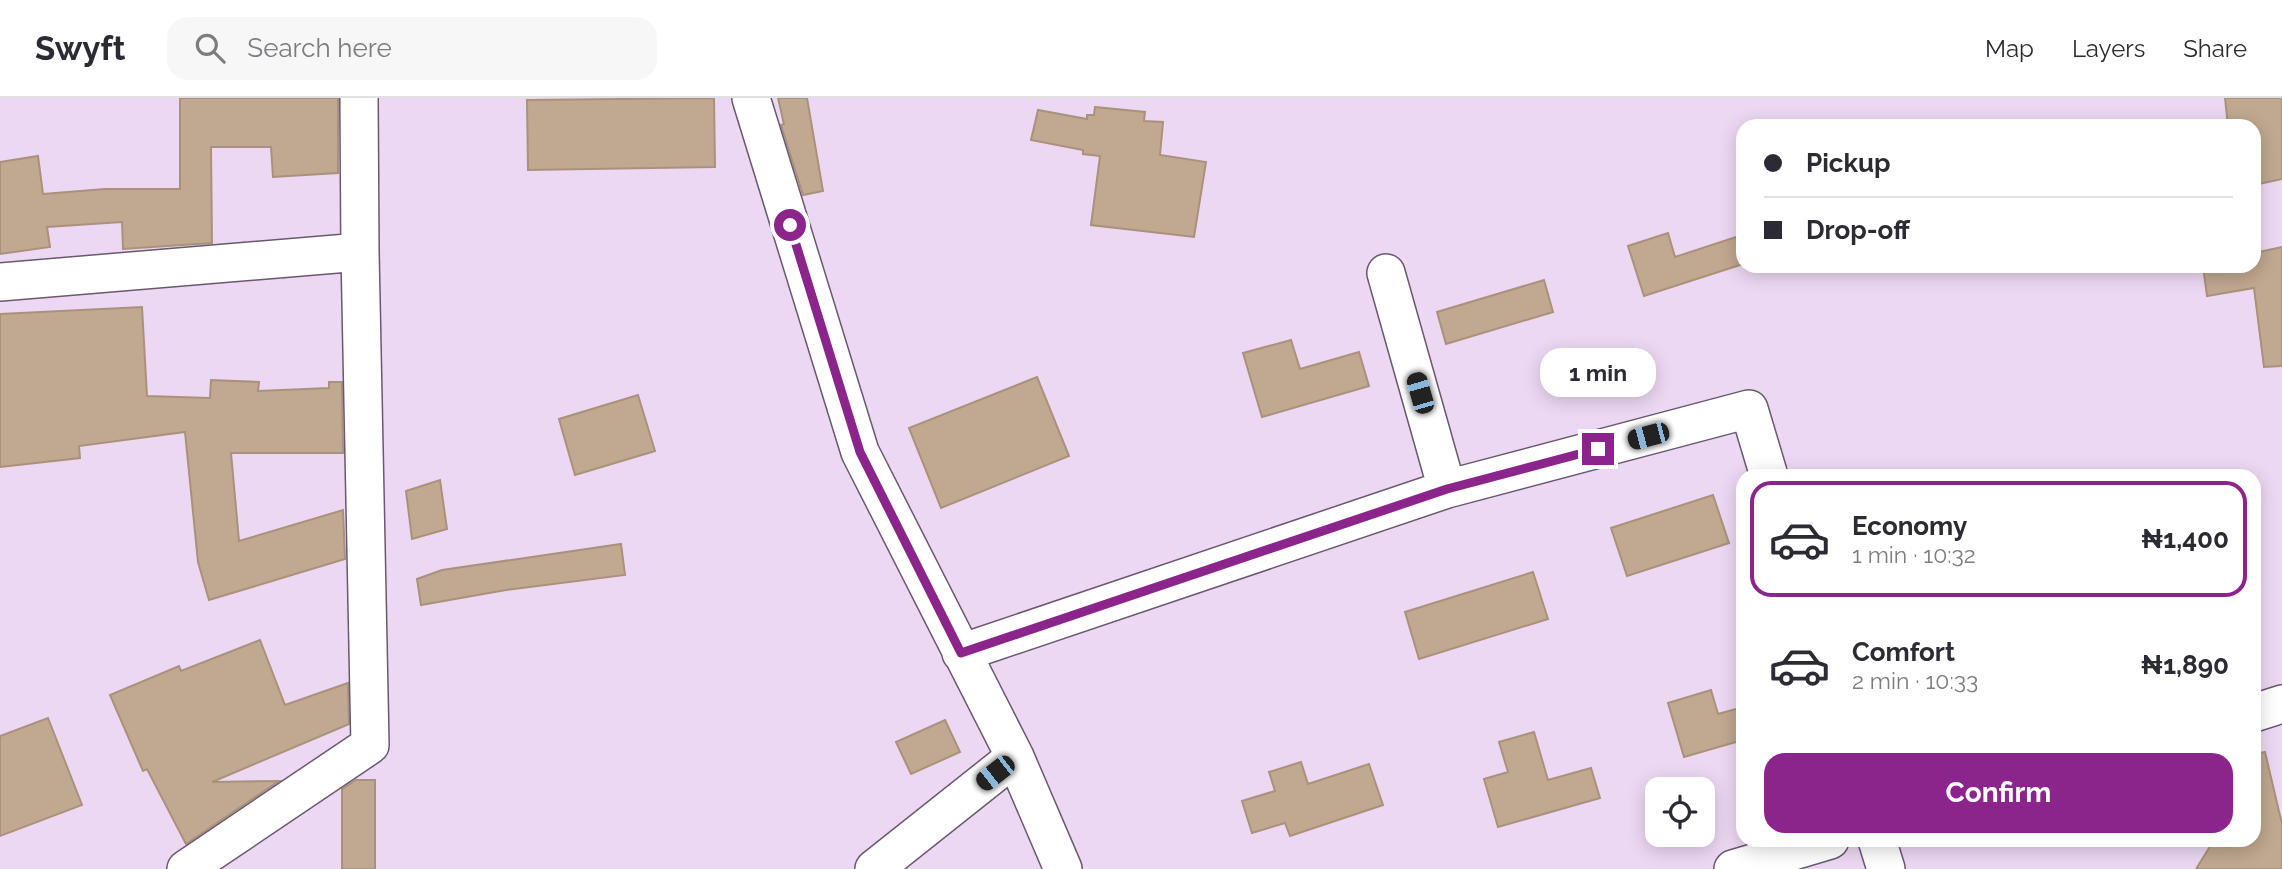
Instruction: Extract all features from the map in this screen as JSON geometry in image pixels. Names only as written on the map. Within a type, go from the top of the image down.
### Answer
[{"type":"street","points":[[186,869],[370,745],[359,252],[359,98]]},
{"type":"street","points":[[751,98],[860,452],[1015,757],[1063,869]]},
{"type":"street","points":[[0,282],[359,252]]},
{"type":"street","points":[[1387,273],[1447,489]]},
{"type":"street","points":[[961,653],[1447,489],[1749,409],[1767,469]]},
{"type":"street","points":[[2261,711],[2282,705]]},
{"type":"street","points":[[874,869],[1015,757]]},
{"type":"street","points":[[1733,869],[1807,847]]},
{"type":"street","points":[[1879,847],[1886,869]]},
{"type":"building","points":[[180,98],[338,98],[338,173],[273,177],[271,147],[211,147],[212,243],[123,249],[122,222],[47,227],[50,247],[0,254],[0,162],[38,156],[43,194],[105,189],[180,189]]},
{"type":"building","points":[[714,98],[715,167],[528,170],[527,100]]},
{"type":"building","points":[[778,98],[807,98],[823,191],[803,195],[781,125],[784,124]]},
{"type":"building","points":[[2225,98],[2282,98],[2282,179],[2261,184],[2261,119],[2227,119]]},
{"type":"building","points":[[1095,107],[1145,112],[1144,121],[1163,122],[1160,155],[1206,162],[1194,237],[1091,225],[1100,156],[1031,140],[1038,110],[1087,119],[1087,115],[1094,115]]},
{"type":"building","points":[[1668,233],[1675,257],[1736,237],[1736,266],[1644,296],[1628,246]]},
{"type":"building","points":[[2282,247],[2282,366],[2264,367],[2254,288],[2207,296],[2204,273],[2261,273],[2261,252]]},
{"type":"building","points":[[1544,280],[1553,312],[1446,344],[1437,312]]},
{"type":"building","points":[[142,307],[147,396],[210,398],[211,380],[259,382],[258,391],[329,388],[329,382],[342,382],[343,453],[231,453],[239,541],[343,510],[345,559],[209,600],[198,562],[185,432],[79,446],[80,458],[0,467],[0,314]]},
{"type":"building","points":[[1291,340],[1300,369],[1359,352],[1369,386],[1262,417],[1243,353]]},
{"type":"building","points":[[1037,377],[1069,456],[941,508],[909,428]]},
{"type":"building","points":[[638,395],[655,451],[575,475],[559,419]]},
{"type":"building","points":[[440,480],[447,529],[412,539],[406,491]]},
{"type":"building","points":[[1713,495],[1729,543],[1627,576],[1611,528]]},
{"type":"building","points":[[621,544],[625,575],[506,590],[421,605],[417,579],[442,570]]},
{"type":"building","points":[[1533,572],[1548,619],[1419,659],[1405,612]]},
{"type":"building","points":[[260,640],[285,705],[348,683],[349,724],[212,782],[279,781],[186,844],[147,769],[143,771],[110,695],[179,666],[181,671]]},
{"type":"building","points":[[1711,690],[1718,714],[1736,709],[1736,742],[1684,757],[1668,703]]},
{"type":"building","points":[[48,718],[82,805],[0,836],[0,736]]},
{"type":"building","points":[[945,720],[960,752],[911,774],[896,742]]},
{"type":"building","points":[[1534,732],[1548,780],[1591,768],[1600,798],[1498,827],[1484,779],[1508,772],[1499,742]]},
{"type":"building","points":[[2265,752],[2282,824],[2282,869],[2196,869],[2210,847],[2261,847],[2261,753]]},
{"type":"building","points":[[1301,762],[1308,784],[1369,764],[1383,805],[1290,836],[1285,823],[1252,833],[1242,801],[1275,791],[1269,772]]},
{"type":"building","points":[[356,780],[375,780],[375,869],[342,869],[342,789]]},
{"type":"route","points":[[790,225],[860,452],[961,653],[1447,489],[1598,449]]}]
